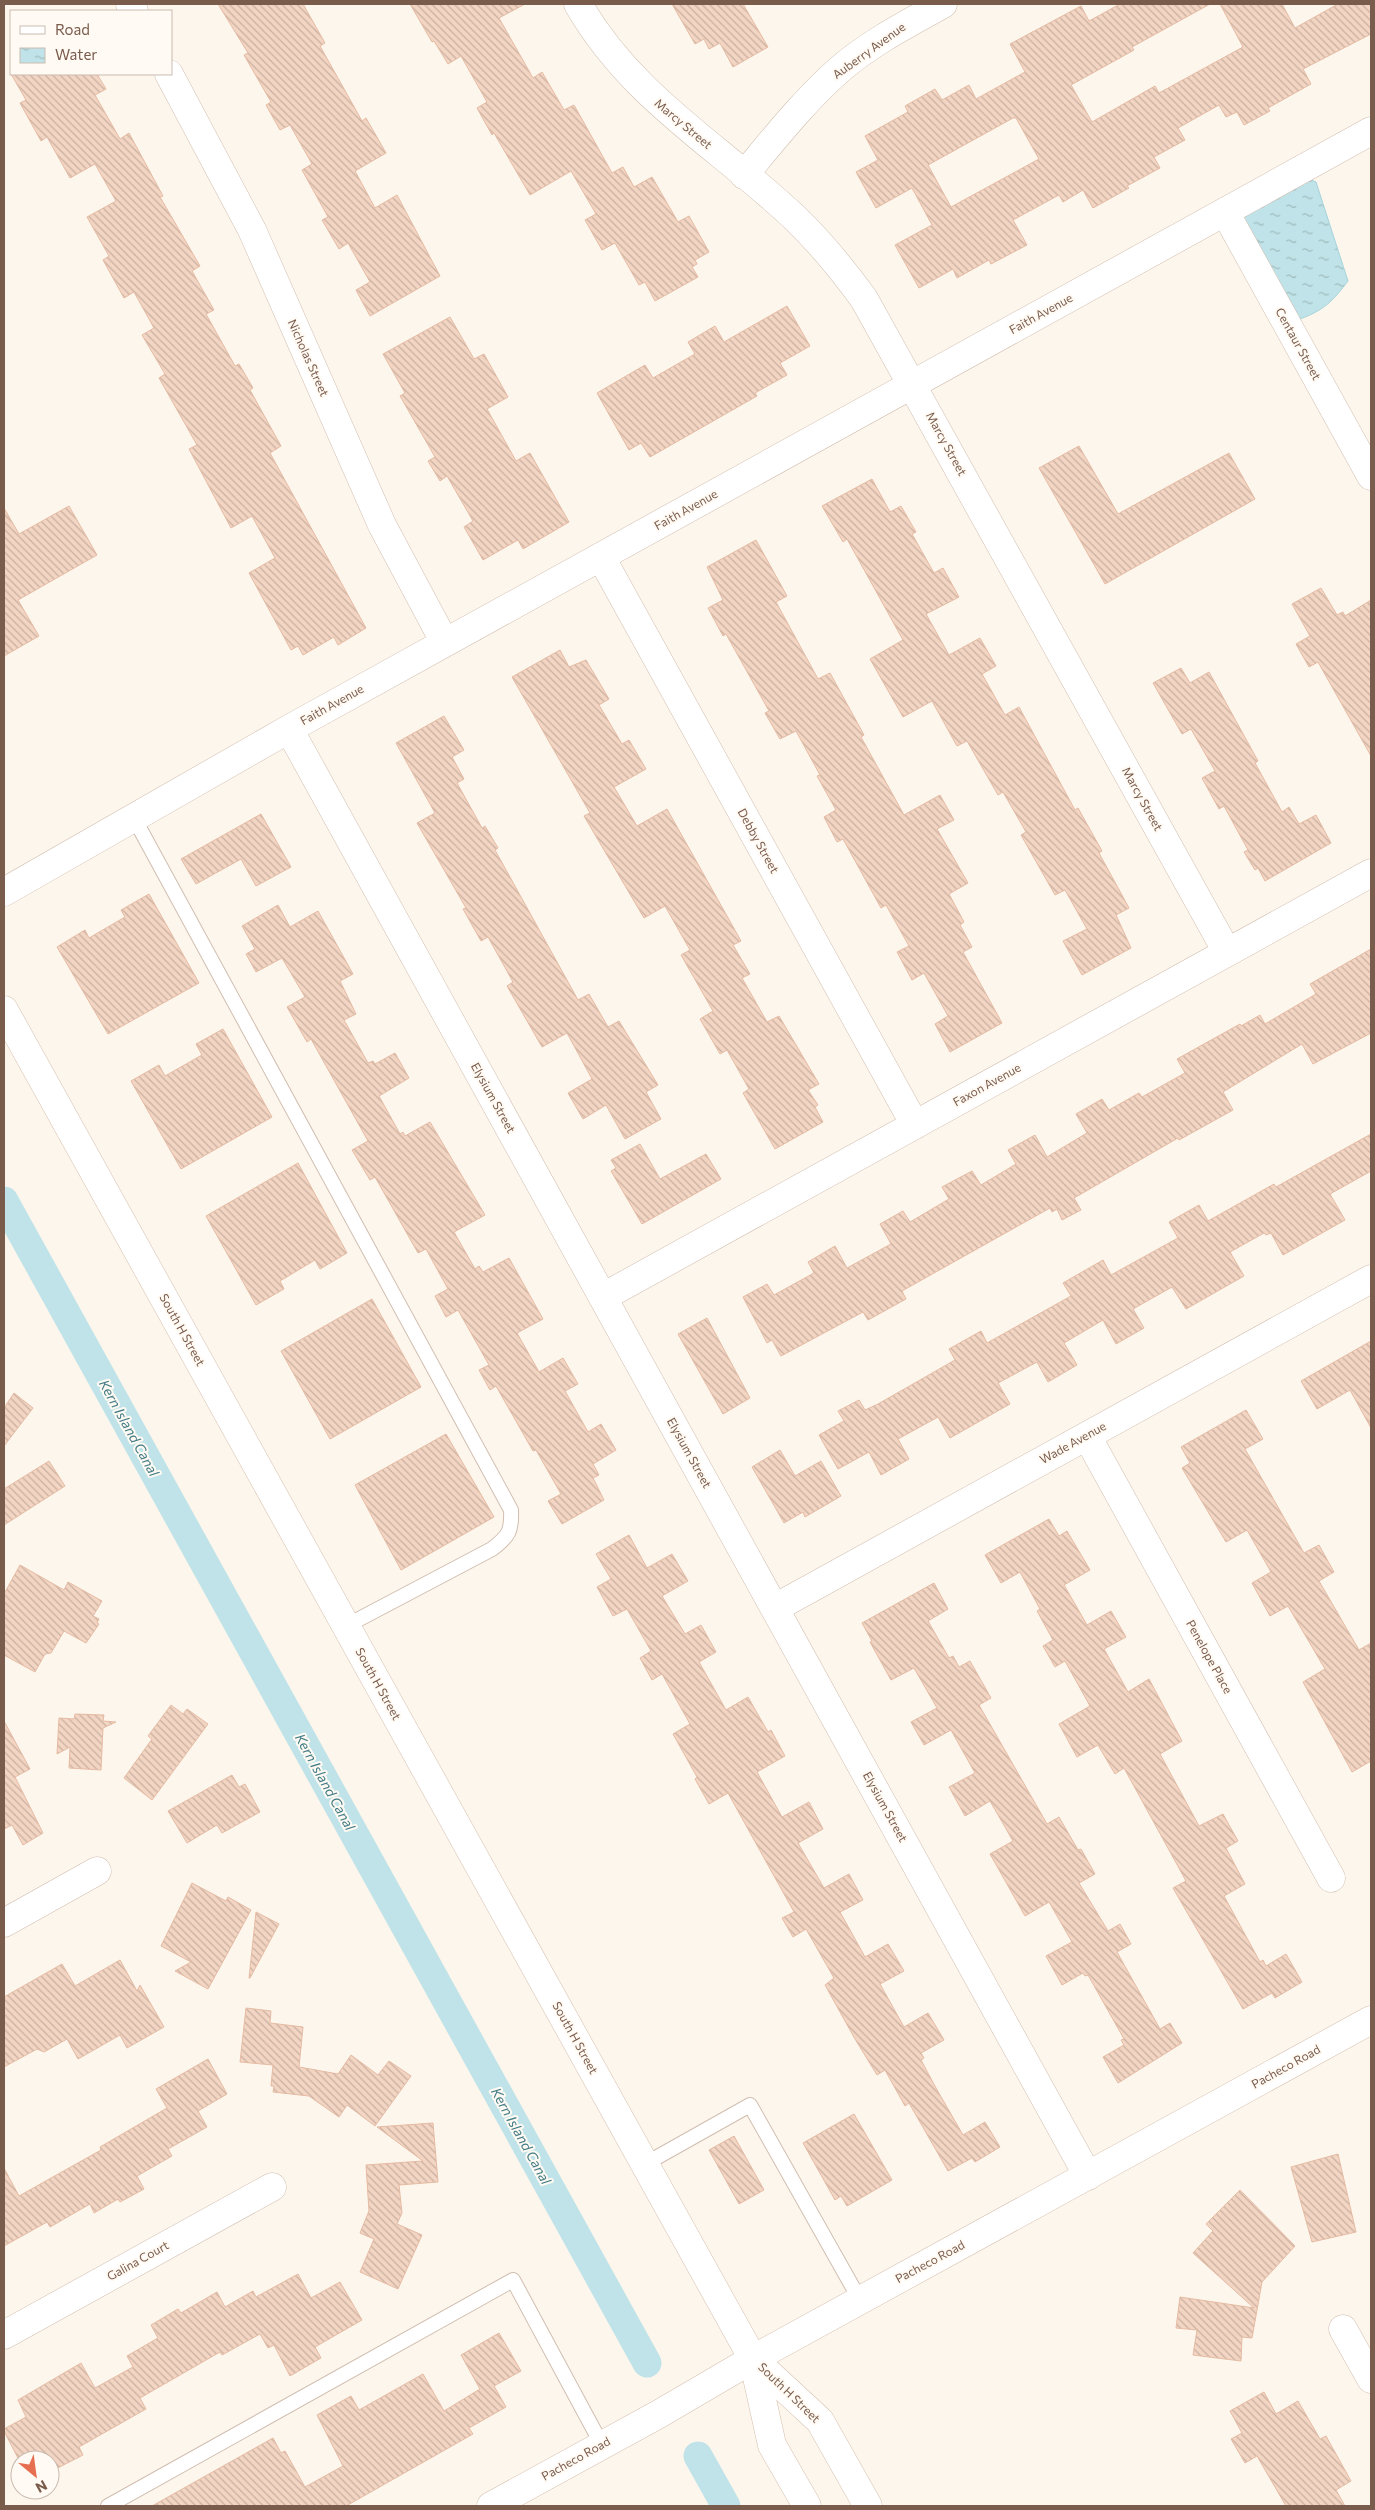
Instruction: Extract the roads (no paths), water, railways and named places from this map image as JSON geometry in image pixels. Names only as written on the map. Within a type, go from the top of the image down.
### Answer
[{"type":"street","name":"Marcy Street","points":[[578,4],[620,63],[656,102],[795,218],[832,256],[864,299],[913,384],[1227,952]]},
{"type":"street","name":"Auberry Avenue","points":[[744,175],[802,106],[840,69],[890,33],[943,4]]},
{"type":"street","name":"Nicholas Street","points":[[170,75],[252,230],[382,525],[445,643]]},
{"type":"street","name":"Faith Avenue","points":[[4,892],[289,729],[1371,131]]},
{"type":"street","name":"Centaur Street","points":[[1225,212],[1371,476]]},
{"type":"street","name":"Debby Street","points":[[601,557],[915,1125]]},
{"type":"street","name":"Elysium Street","points":[[289,729],[1088,2176]]},
{"type":"street","name":"Faxon Avenue","points":[[603,1297],[1371,873]]},
{"type":"street","name":"South H Street","points":[[4,1010],[753,2358],[772,2444],[806,2506]]},
{"type":"street","name":"Wade Avenue","points":[[775,1608],[1371,1278]]},
{"type":"street","name":"Penelope Place","points":[[1087,1436],[1331,1878]]},
{"type":"street","points":[[4,1923],[97,1872]]},
{"type":"street","name":"Pacheco Road","points":[[502,2504],[753,2358],[1371,2020]]},
{"type":"street","name":"Galina Court","points":[[4,2335],[272,2186]]},
{"type":"street","points":[[1343,2329],[1371,2380]]},
{"type":"street","name":"South H Street","points":[[753,2358],[820,2421],[868,2506]]},
{"type":"lane","points":[[134,818],[511,1510],[512,1524],[507,1538],[492,1549],[346,1626]]},
{"type":"lane","points":[[645,2164],[750,2104],[860,2300]]},
{"type":"lane","points":[[108,2506],[513,2280],[602,2445]]},
{"type":"water","points":[[1304,177],[1316,182],[1348,281],[1327,304],[1300,319],[1239,219]]},
{"type":"waterway","name":"Kern Island Canal","points":[[4,1201],[647,2363]]},
{"type":"waterway","name":"Kern Island Canal","points":[[698,2456],[726,2506]]}]
